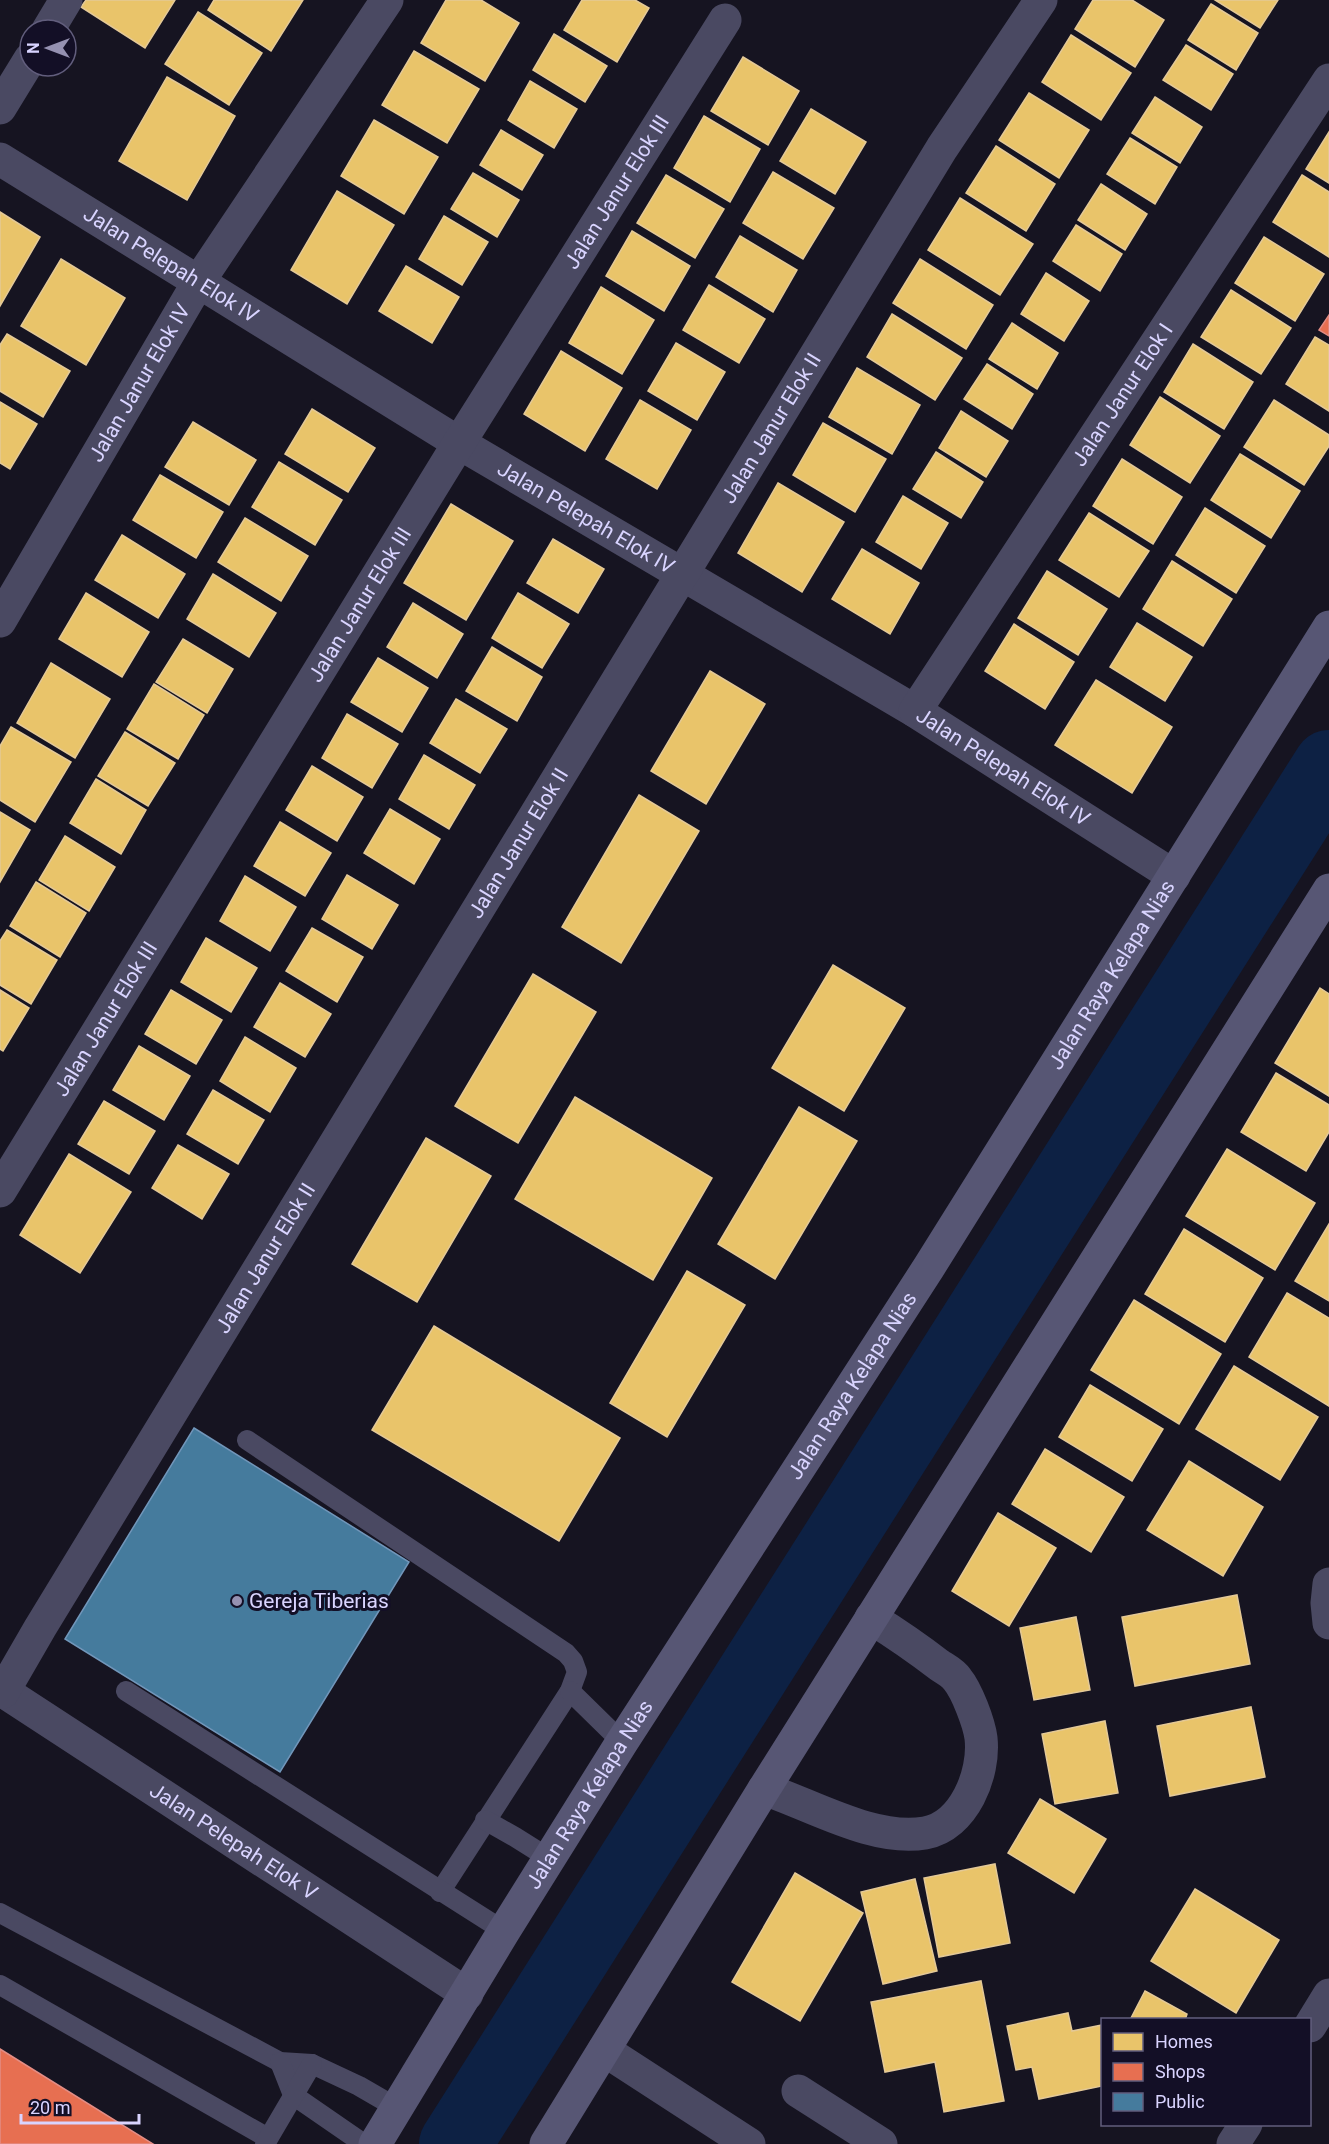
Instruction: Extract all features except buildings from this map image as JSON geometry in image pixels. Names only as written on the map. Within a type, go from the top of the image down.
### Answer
[{"type":"main road","name":"Jalan Raya Kelapa Nias","points":[[375,2144],[622,1742],[929,1268],[1329,627]]},
{"type":"main road","points":[[546,2144],[764,1789],[1329,890]]},
{"type":"street","points":[[55,18],[66,0]]},
{"type":"street","name":"Jalan Janur Elok IV","points":[[0,621],[199,281],[387,0]]},
{"type":"street","name":"Jalan Janur Elok II","points":[[2,1691],[942,147],[1041,0]]},
{"type":"street","name":"Jalan Janur Elok III","points":[[0,1191],[459,443],[725,20]]},
{"type":"street","points":[[0,108],[18,78]]},
{"type":"street","name":"Jalan Janur Elok I","points":[[915,711],[1329,80]]},
{"type":"street","name":"Jalan Pelepah Elok IV","points":[[0,159],[459,443],[915,711],[1174,876]]},
{"type":"street","points":[[1329,1584],[1327,1603],[1329,1623]]},
{"type":"street","points":[[764,1789],[881,1833],[925,1833],[946,1825],[968,1800],[979,1768],[981,1738],[971,1706],[957,1678],[907,1640],[871,1618]]},
{"type":"street","name":"Jalan Pelepah Elok V","points":[[2,1691],[467,1994]]},
{"type":"street","points":[[1311,2024],[1329,1995]]},
{"type":"street","points":[[604,2050],[749,2144]]},
{"type":"street","points":[[798,2091],[881,2144]]},
{"type":"street","points":[[1233,2144],[1245,2126]]},
{"type":"lane","points":[[247,1440],[566,1653],[573,1661],[577,1672],[570,1691],[440,1892]]},
{"type":"lane","points":[[126,1691],[504,1931]]},
{"type":"lane","points":[[570,1691],[622,1742]]},
{"type":"lane","points":[[485,1820],[550,1859]]},
{"type":"lane","points":[[0,1913],[280,2062],[312,2064],[359,2086],[398,2108]]},
{"type":"lane","points":[[0,1985],[267,2141],[312,2064]]},
{"type":"lane","points":[[280,2062],[293,2095],[364,2144]]},
{"type":"waterway","points":[[455,2144],[1329,766]]},
{"type":"place","name":"Gereja Tiberias","points":[[237,1601]]}]
